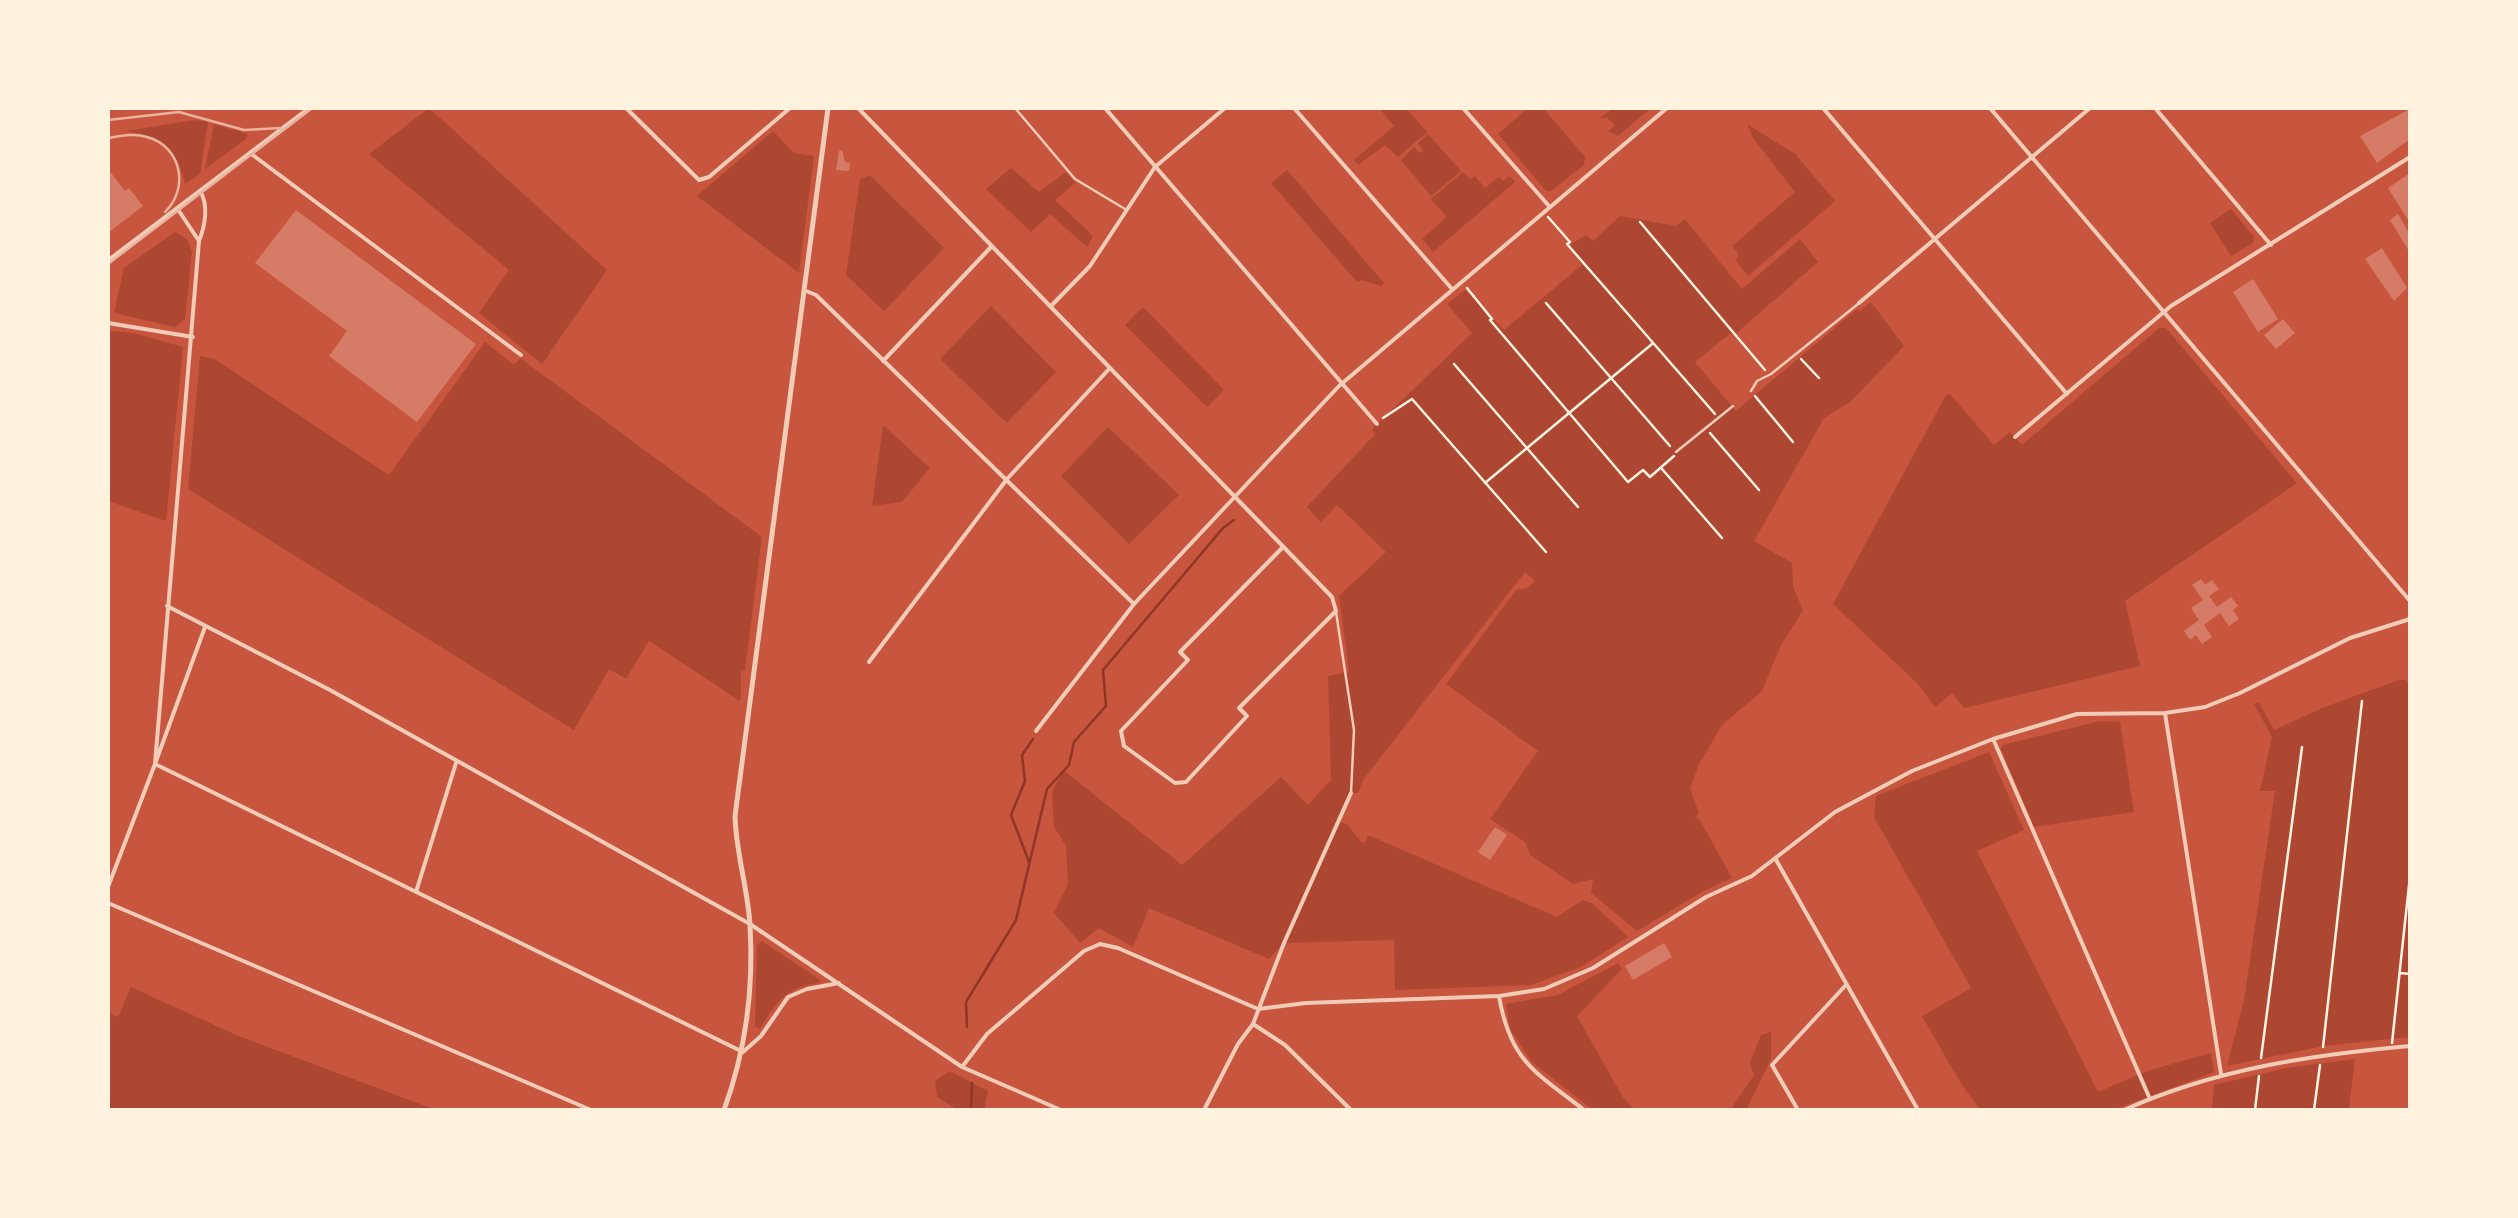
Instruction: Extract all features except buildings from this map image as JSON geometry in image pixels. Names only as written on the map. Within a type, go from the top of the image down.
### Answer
[{"type":"street","points":[[108,261],[310,108]]},
{"type":"street","points":[[626,108],[699,180],[726,163],[790,108]]},
{"type":"street","points":[[724,1110],[743,1052],[749,1005],[750,924],[735,816],[828,108]]},
{"type":"street","points":[[858,108],[1234,496],[1283,547],[1332,598],[1336,611],[1239,708],[1247,716],[1186,782],[1175,783],[1124,746],[1121,731],[1188,660],[1180,652],[1283,547]]},
{"type":"street","points":[[1105,108],[1378,422]]},
{"type":"street","points":[[1050,307],[1090,266],[1155,168],[1225,108]]},
{"type":"street","points":[[1294,108],[1452,290]]},
{"type":"street","points":[[1463,108],[1550,207]]},
{"type":"street","points":[[1036,731],[1134,604],[1344,382],[1667,108]]},
{"type":"street","points":[[1824,108],[2067,394]]},
{"type":"street","points":[[1990,108],[2410,601]]},
{"type":"street","points":[[1859,304],[2090,108]]},
{"type":"street","points":[[2155,108],[2271,245]]},
{"type":"street","points":[[250,152],[521,355]]},
{"type":"street","points":[[2015,437],[2164,312],[2410,157]]},
{"type":"street","points":[[155,764],[199,241],[205,216],[200,191]]},
{"type":"street","points":[[177,208],[199,241]]},
{"type":"street","points":[[883,361],[992,246]]},
{"type":"street","points":[[806,291],[816,295],[1134,604]]},
{"type":"street","points":[[108,323],[193,337]]},
{"type":"street","points":[[869,662],[1006,479],[1110,368]]},
{"type":"street","points":[[167,606],[750,924],[962,1067],[1062,1110]]},
{"type":"street","points":[[962,1067],[987,1034],[1084,952],[1100,944],[1118,948],[1258,1009],[1306,1003],[1499,996],[1544,990],[1568,982],[1706,897],[1752,876],[1859,797],[1890,781],[1993,739],[2076,714],[2205,707],[2350,638],[2410,619]]},
{"type":"street","points":[[108,886],[205,625]]},
{"type":"street","points":[[2165,712],[2221,1074]]},
{"type":"street","points":[[1993,739],[2150,1099]]},
{"type":"street","points":[[416,892],[456,762]]},
{"type":"street","points":[[155,764],[743,1052]]},
{"type":"street","points":[[1204,1110],[1238,1044],[1253,1024],[1351,792]]},
{"type":"street","points":[[1775,858],[1918,1110]]},
{"type":"street","points":[[108,903],[591,1110]]},
{"type":"street","points":[[743,1052],[760,1036],[788,997],[839,983]]},
{"type":"street","points":[[1798,1110],[1772,1065],[1845,986]]},
{"type":"street","points":[[1499,996],[1509,1037],[1523,1062],[1584,1110]]},
{"type":"street","points":[[1253,1024],[1285,1045],[1351,1110]]},
{"type":"street","points":[[2124,1110],[2221,1074],[2260,1064],[2410,1046]]},
{"type":"lane","points":[[1015,108],[1075,178],[1126,209]]},
{"type":"lane","points":[[1751,391],[1757,381],[1859,304]]},
{"type":"lane","points":[[1676,452],[1733,406]]},
{"type":"lane","points":[[1336,611],[1354,730],[1351,792]]},
{"type":"path","points":[[1544,212],[1718,418]]},
{"type":"path","points":[[1640,222],[1764,366],[1767,376]]},
{"type":"path","points":[[1462,282],[1628,482],[1643,470],[1650,477],[1676,452],[1546,304]]},
{"type":"path","points":[[1485,484],[1653,344]]},
{"type":"path","points":[[1797,354],[1819,378]]},
{"type":"path","points":[[1454,364],[1578,507]]},
{"type":"path","points":[[1751,391],[1793,442]]},
{"type":"path","points":[[1378,422],[1412,398],[1546,552]]},
{"type":"path","points":[[1706,428],[1759,490]]},
{"type":"path","points":[[1661,468],[1722,538]]},
{"type":"path","points":[[2314,1110],[2362,701]]},
{"type":"path","points":[[2255,1110],[2302,747]]},
{"type":"path","points":[[2392,1048],[2410,876]]},
{"type":"path","points":[[2399,973],[2410,974]]},
{"type":"shaded area","points":[[429,108],[607,270],[542,364],[479,313],[509,270],[369,154]]},
{"type":"shaded area","points":[[1379,108],[1406,108],[1427,132],[1398,157],[1385,145],[1358,165],[1354,160],[1394,126]]},
{"type":"shaded area","points":[[1528,108],[1543,108],[1585,157],[1584,165],[1551,191],[1546,191],[1498,134]]},
{"type":"shaded area","points":[[1613,108],[1651,108],[1618,136],[1608,131],[1615,126],[1607,117],[1599,119]]},
{"type":"shaded area","points":[[195,120],[208,122],[200,174],[185,184],[177,161],[166,146],[126,131]]},
{"type":"shaded area","points":[[214,124],[248,134],[205,169]]},
{"type":"shaded area","points":[[1747,124],[1795,154],[1835,201],[1748,276],[1736,261],[1738,253],[1732,246],[1795,192],[1753,138]]},
{"type":"shaded area","points":[[773,131],[794,153],[814,156],[799,273],[697,196]]},
{"type":"shaded area","points":[[1428,134],[1461,171],[1431,196],[1401,160],[1414,147],[1419,153],[1423,151],[1418,143]]},
{"type":"shaded area","points":[[1011,168],[1039,192],[1066,172],[1075,183],[1055,200],[1093,236],[1087,247],[1050,214],[1031,232],[986,189]]},
{"type":"shaded area","points":[[1287,170],[1384,283],[1381,286],[1357,282],[1271,183]]},
{"type":"shaded area","points":[[1463,172],[1470,179],[1475,176],[1485,188],[1499,177],[1503,181],[1510,176],[1515,182],[1433,252],[1422,239],[1447,217],[1431,199]]},
{"type":"shaded area","points":[[870,175],[944,248],[884,311],[846,275],[860,179]]},
{"type":"shaded area","points":[[2231,209],[2254,237],[2253,243],[2231,256],[2210,223]]},
{"type":"shaded area","points":[[1620,216],[1676,226],[1685,219],[1742,289],[1800,239],[1818,262],[1734,335],[1731,333],[1695,362],[1736,411],[1857,309],[1860,311],[1871,302],[1904,346],[1850,402],[1824,418],[1754,541],[1792,563],[1793,587],[1803,610],[1780,647],[1762,691],[1722,725],[1699,764],[1690,789],[1699,813],[1693,822],[1698,817],[1732,878],[1637,931],[1591,893],[1593,879],[1573,884],[1530,855],[1525,842],[1490,819],[1538,751],[1446,684],[1516,590],[1535,581],[1525,572],[1363,780],[1358,793],[1351,793],[1339,821],[1348,825],[1361,842],[1365,843],[1368,835],[1557,917],[1583,900],[1593,904],[1628,937],[1581,967],[1531,985],[1395,990],[1394,940],[1284,943],[1269,959],[1149,908],[1133,947],[1099,928],[1080,943],[1054,913],[1068,884],[1066,846],[1054,827],[1052,792],[1063,770],[1182,865],[1281,777],[1308,805],[1331,780],[1328,676],[1349,672],[1339,596],[1386,552],[1337,505],[1321,522],[1307,507],[1375,434],[1372,429],[1472,333],[1447,304],[1465,290],[1504,330],[1582,265],[1569,245],[1586,235],[1593,241]]},
{"type":"shaded area","points":[[175,232],[187,239],[192,252],[185,319],[175,327],[114,313],[124,268]]},
{"type":"shaded area","points":[[991,306],[1056,372],[1007,423],[940,359]]},
{"type":"shaded area","points":[[1143,307],[1224,390],[1207,407],[1125,325]]},
{"type":"shaded area","points":[[2159,328],[2166,328],[2297,483],[2125,601],[2140,666],[1964,708],[1952,693],[1935,707],[1918,684],[1833,604],[1946,395],[1950,394],[1994,445],[2010,432],[2022,445]]},
{"type":"shaded area","points":[[110,331],[134,333],[183,347],[166,521],[108,501]]},
{"type":"shaded area","points":[[485,342],[514,365],[520,358],[762,537],[740,701],[649,641],[626,679],[609,669],[574,730],[188,489],[200,356],[215,359],[389,475]]},
{"type":"shaded area","points":[[883,425],[930,468],[902,502],[872,506]]},
{"type":"shaded area","points":[[1108,427],[1179,495],[1129,544],[1061,476]]},
{"type":"shaded area","points":[[2406,680],[2410,688],[2410,1037],[2323,1046],[2227,1066],[2244,1000],[2275,791],[2260,791],[2272,737],[2254,704],[2259,702],[2274,730]]},
{"type":"shaded area","points":[[2100,721],[2120,722],[2134,812],[2034,827],[2001,749],[2003,745]]},
{"type":"shaded area","points":[[1989,752],[2024,830],[1977,851],[2098,1092],[2147,1071],[2211,1053],[2214,1072],[2113,1110],[1980,1110],[1960,1082],[1922,1016],[1971,988],[1874,817],[1876,796]]},
{"type":"shaded area","points":[[762,941],[820,983],[784,997],[760,1029],[755,1026],[757,945]]},
{"type":"shaded area","points":[[1618,963],[1622,969],[1577,1016],[1622,1096],[1635,1110],[1593,1110],[1532,1062],[1510,1029],[1506,1004],[1558,995]]},
{"type":"shaded area","points":[[131,987],[236,1035],[436,1110],[108,1110],[108,1013],[118,1017]]},
{"type":"shaded area","points":[[1771,1032],[1771,1059],[1746,1110],[1730,1110],[1754,1075],[1750,1063],[1761,1035]]},
{"type":"shaded area","points":[[2355,1059],[2349,1110],[2212,1110],[2214,1085],[2286,1068]]},
{"type":"shaded area","points":[[950,1071],[988,1091],[984,1110],[958,1110],[937,1097],[935,1081]]},
{"type":"waterway","points":[[967,1027],[966,1002],[1016,920],[1047,789],[1069,765],[1074,742],[1106,706],[1103,670],[1223,528],[1234,520]]},
{"type":"waterway","points":[[1029,862],[1011,815],[1025,781],[1022,755],[1033,739]]},
{"type":"waterway","points":[[971,1110],[972,1083]]},
{"type":"tram line","points":[[108,264],[312,108]]},
{"type":"tram line","points":[[108,120],[179,112],[244,130],[281,128]]},
{"type":"tram line","points":[[108,138],[142,136],[168,149],[179,180],[178,191],[165,212]]}]
